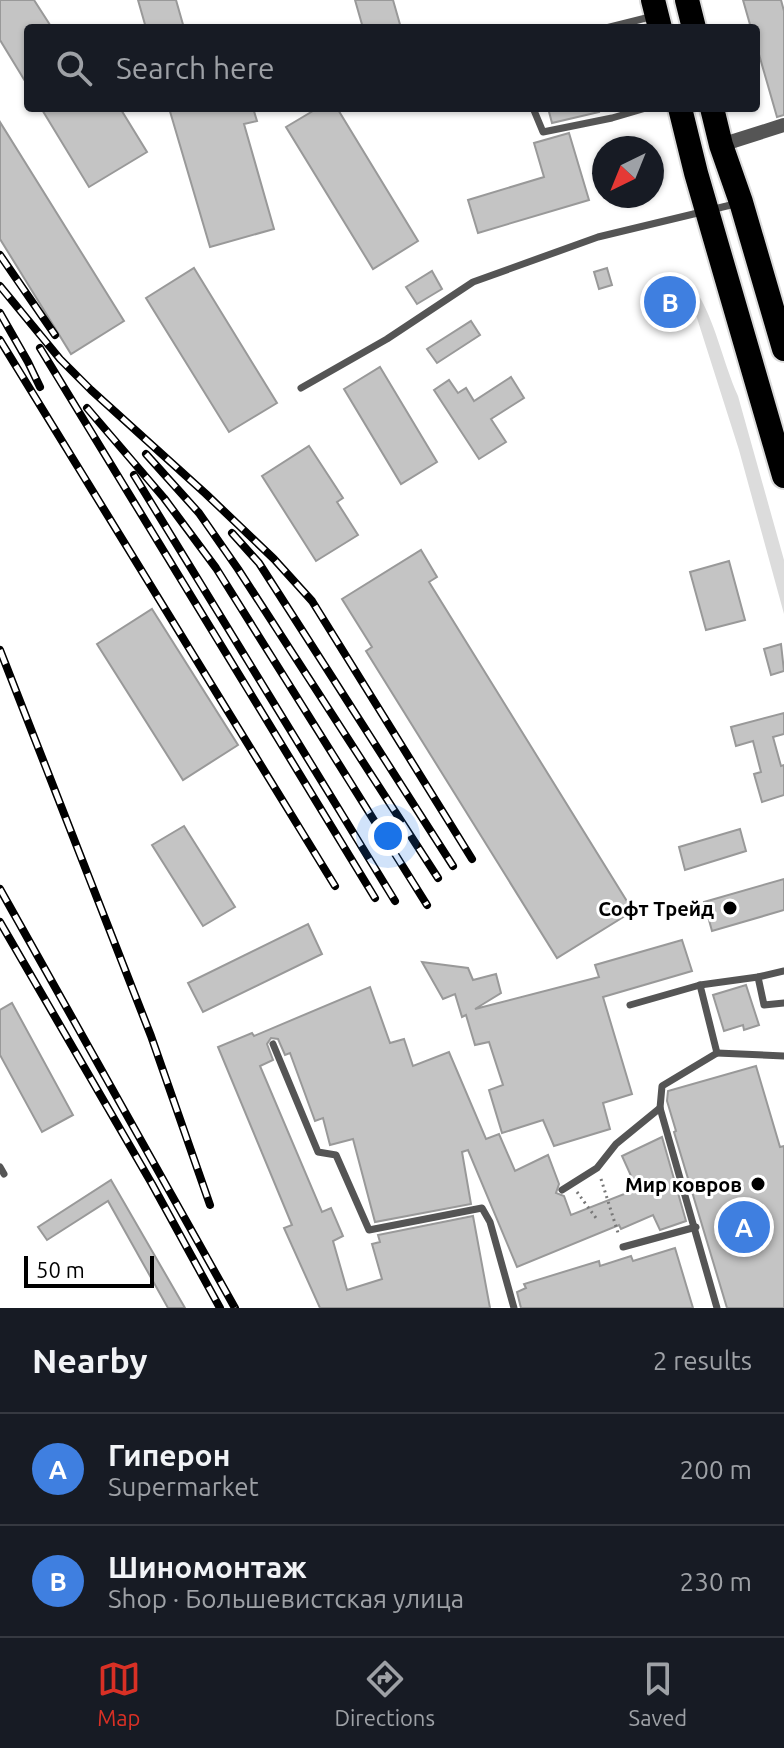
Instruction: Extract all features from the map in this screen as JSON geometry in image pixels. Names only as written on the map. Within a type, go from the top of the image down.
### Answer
[{"type":"highway","points":[[687,0],[693,24]]},
{"type":"highway","points":[[681,112],[706,211],[784,476]]},
{"type":"highway","points":[[713,112],[784,349]]},
{"type":"street","points":[[721,145],[784,125]]},
{"type":"lane","points":[[620,24],[656,14]]},
{"type":"lane","points":[[535,112],[543,132],[632,112]]},
{"type":"lane","points":[[610,112],[612,118]]},
{"type":"lane","points":[[301,388],[387,339],[473,282],[598,237],[741,202]]},
{"type":"lane","points":[[630,1005],[700,985],[784,971]]},
{"type":"lane","points":[[758,977],[764,1005],[784,1003]]},
{"type":"lane","points":[[700,985],[717,1053]]},
{"type":"lane","points":[[273,1044],[318,1152],[336,1155],[369,1230],[482,1208],[490,1222],[514,1308]]},
{"type":"lane","points":[[717,1308],[660,1108],[662,1086],[717,1053],[784,1056]]},
{"type":"lane","points":[[562,1190],[597,1168],[616,1144],[660,1108]]},
{"type":"lane","points":[[623,1247],[696,1227]]},
{"type":"path","points":[[597,1168],[623,1247]]},
{"type":"path","points":[[571,1184],[596,1218]]},
{"type":"path","points":[[611,1228],[618,1230]]},
{"type":"shaded area","points":[[695,289],[738,396],[784,560],[784,614],[739,450],[690,296]]},
{"type":"building","points":[[0,0],[34,0],[49,24],[24,24],[24,79],[0,40]]},
{"type":"building","points":[[138,0],[176,0],[183,24],[145,24]]},
{"type":"building","points":[[355,0],[393,0],[400,24],[362,24]]},
{"type":"building","points":[[743,0],[781,0],[784,11],[784,115],[777,117],[760,58],[760,24],[750,24]]},
{"type":"building","points":[[43,112],[122,112],[147,152],[89,187]]},
{"type":"building","points":[[170,112],[254,112],[257,121],[244,124],[274,229],[210,247]]},
{"type":"building","points":[[311,112],[339,112],[418,241],[373,269],[286,127]]},
{"type":"building","points":[[549,112],[599,112],[552,123]]},
{"type":"building","points":[[0,122],[124,321],[71,354],[0,239]]},
{"type":"building","points":[[569,133],[589,200],[478,233],[468,200],[544,177],[534,143]]},
{"type":"building","points":[[194,268],[277,403],[229,432],[146,298]]},
{"type":"building","points":[[607,268],[612,285],[599,289],[594,272]]},
{"type":"building","points":[[432,271],[442,289],[417,304],[406,287]]},
{"type":"building","points":[[471,321],[480,335],[437,363],[427,349]]},
{"type":"building","points":[[380,367],[437,462],[401,484],[344,389]]},
{"type":"building","points":[[511,377],[524,398],[491,419],[506,442],[479,459],[434,390],[449,380],[458,393],[466,388],[474,401]]},
{"type":"building","points":[[309,446],[343,498],[337,502],[358,535],[316,561],[262,476]]},
{"type":"building","points":[[421,550],[437,577],[429,582],[633,911],[557,958],[366,651],[372,647],[342,599]]},
{"type":"building","points":[[729,561],[745,620],[706,630],[690,572]]},
{"type":"building","points":[[152,609],[238,745],[183,780],[97,644]]},
{"type":"building","points":[[781,644],[784,671],[771,675],[764,649]]},
{"type":"building","points":[[784,713],[784,734],[773,737],[781,766],[784,765],[784,795],[762,802],[754,774],[761,772],[753,741],[736,746],[731,727]]},
{"type":"building","points":[[184,826],[235,907],[203,926],[152,845]]},
{"type":"building","points":[[740,829],[746,851],[685,870],[679,847]]},
{"type":"building","points":[[784,879],[784,910],[712,931],[704,902]]},
{"type":"building","points":[[308,924],[322,954],[203,1012],[188,983]]},
{"type":"building","points":[[682,940],[692,971],[603,997],[632,1094],[603,1103],[610,1129],[554,1146],[543,1120],[502,1133],[489,1090],[503,1085],[489,1042],[475,1045],[466,1015],[462,1017],[455,994],[443,999],[422,962],[468,968],[473,980],[496,974],[501,993],[475,1009],[599,977],[595,965]]},
{"type":"building","points":[[746,985],[759,1025],[744,1030],[743,1025],[724,1031],[713,995]]},
{"type":"building","points":[[370,987],[390,1043],[404,1039],[413,1066],[449,1052],[486,1139],[499,1134],[515,1171],[548,1155],[559,1184],[556,1193],[564,1196],[571,1215],[637,1189],[622,1156],[662,1137],[686,1221],[660,1230],[653,1215],[621,1229],[619,1225],[517,1267],[468,1150],[462,1152],[471,1204],[375,1222],[353,1139],[330,1145],[323,1118],[315,1121],[290,1053],[285,1055],[278,1039],[271,1038],[267,1044],[273,1060],[260,1066],[322,1212],[331,1208],[343,1236],[333,1241],[347,1290],[382,1279],[372,1244],[380,1242],[378,1235],[473,1216],[490,1308],[320,1308],[284,1228],[292,1225],[218,1047],[252,1033],[254,1036]]},
{"type":"building","points":[[12,1003],[73,1115],[42,1132],[0,1055],[0,1010]]},
{"type":"building","points":[[756,1066],[780,1147],[784,1146],[784,1308],[727,1308],[674,1132],[667,1101],[668,1091]]},
{"type":"building","points":[[111,1180],[185,1308],[168,1308],[108,1201],[47,1240],[38,1227]]},
{"type":"building","points":[[675,1248],[693,1308],[521,1308],[517,1292],[526,1288],[524,1284],[599,1261],[600,1266],[631,1256],[633,1261]]},
{"type":"railway","points":[[0,255],[55,335]]},
{"type":"railway","points":[[0,286],[60,359],[274,559],[312,601],[472,859]]},
{"type":"railway","points":[[0,313],[40,387]]},
{"type":"railway","points":[[0,340],[335,886]]},
{"type":"railway","points":[[40,348],[375,898]]},
{"type":"railway","points":[[87,408],[164,498],[216,568],[427,905]]},
{"type":"railway","points":[[146,454],[199,513],[238,569],[438,878]]},
{"type":"railway","points":[[134,475],[395,901]]},
{"type":"railway","points":[[232,533],[259,563],[453,866]]},
{"type":"railway","points":[[0,650],[151,1036],[210,1205]]},
{"type":"railway","points":[[0,889],[235,1308]]},
{"type":"railway","points":[[0,922],[220,1308]]},
{"type":"place","name":"Шиномонтаж","points":[[670,302]]},
{"type":"place","name":"Софт Трейд","points":[[730,908]]},
{"type":"place","name":"Мир ковров","points":[[758,1184]]},
{"type":"place","name":"Гиперон","points":[[744,1227]]}]
